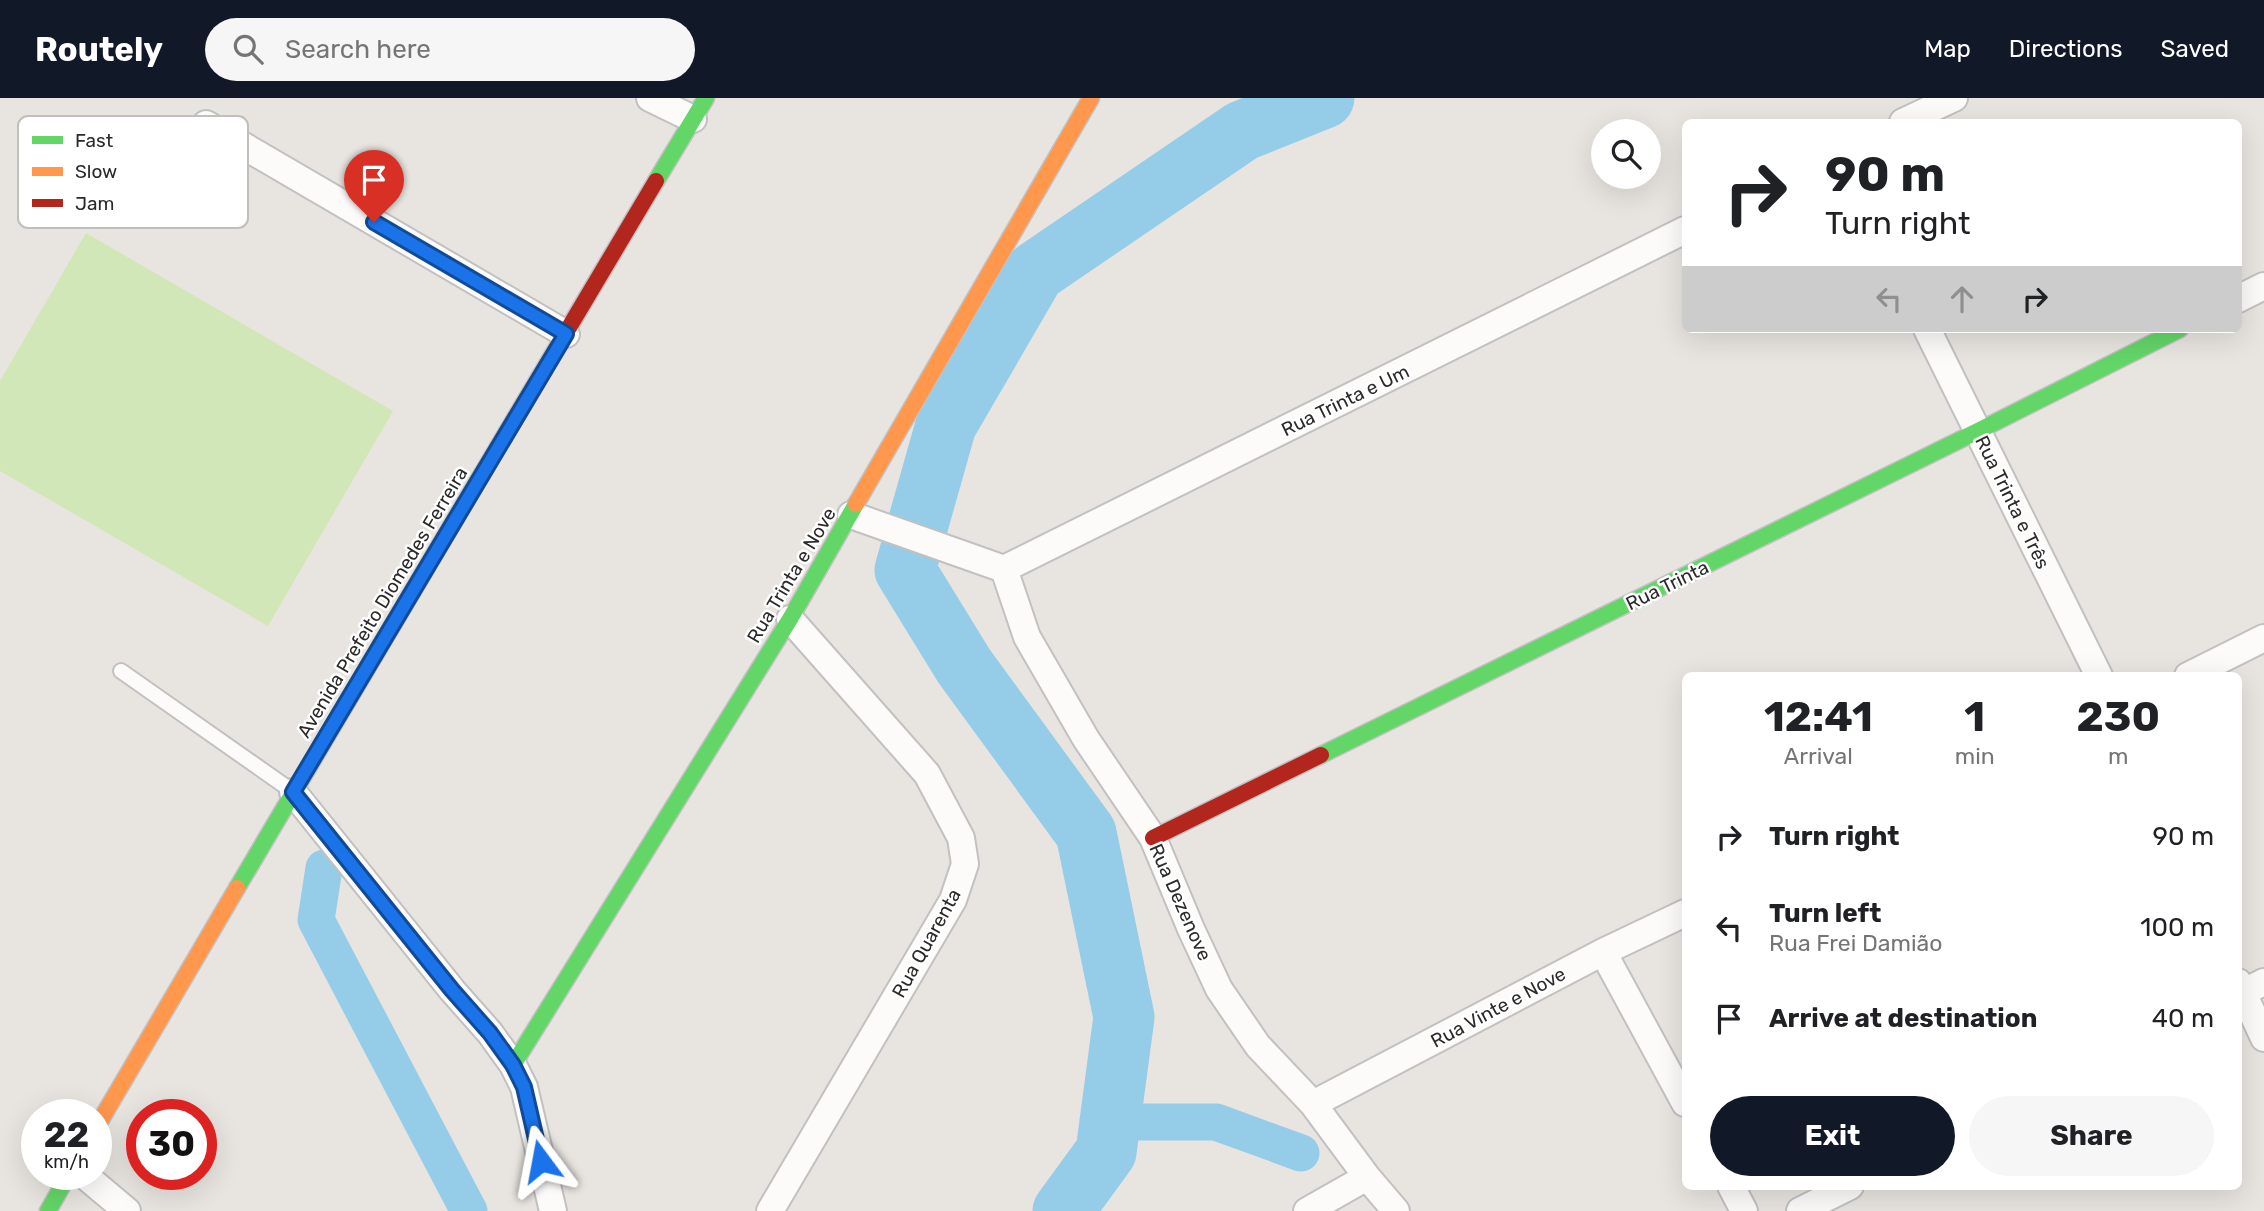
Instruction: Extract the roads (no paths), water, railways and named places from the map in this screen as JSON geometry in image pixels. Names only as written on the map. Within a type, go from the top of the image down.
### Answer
[{"type":"street","points":[[650,98],[700,109]]},
{"type":"street","name":"Rua Trinta e Nove","points":[[513,1065],[790,619],[1091,98]]},
{"type":"street","points":[[1909,119],[1954,98]]},
{"type":"street","name":"Avenida Prefeito Diomedes Ferreira","points":[[112,1101],[700,109]]},
{"type":"street","points":[[248,148],[566,334]]},
{"type":"street","name":"Rua Trinta e Um","points":[[1004,569],[1682,231]]},
{"type":"street","points":[[2242,297],[2264,286]]},
{"type":"street","name":"Rua Trinta e Três","points":[[1929,333],[2097,672]]},
{"type":"street","name":"Rua Trinta","points":[[1153,838],[2172,333]]},
{"type":"street","points":[[850,515],[1004,569]]},
{"type":"street","name":"Rua Dezenove","points":[[1004,569],[1027,637],[1086,738],[1153,838],[1219,989],[1258,1046],[1313,1104],[1396,1211]]},
{"type":"street","name":"Rua Quarenta","points":[[770,1211],[953,900],[965,864],[961,838],[927,774],[790,619]]},
{"type":"street","points":[[2196,672],[2264,638]]},
{"type":"street","points":[[293,792],[452,990],[490,1033],[513,1065],[524,1087],[553,1211]]},
{"type":"street","name":"Rua Vinte e Nove","points":[[1313,1104],[1603,952],[1682,914]]},
{"type":"street","points":[[1603,952],[1682,1097]]},
{"type":"street","points":[[2246,988],[2264,1038]]},
{"type":"street","points":[[1307,1211],[1367,1177]]},
{"type":"street","points":[[48,1211],[60,1190]]},
{"type":"street","points":[[102,1190],[127,1211]]},
{"type":"street","points":[[1733,1190],[1744,1211]]},
{"type":"street","points":[[1800,1211],[1842,1190]]},
{"type":"lane","points":[[121,671],[293,792]]},
{"type":"waterway","points":[[1063,1211],[1106,1152],[1124,1017],[1086,833],[964,666],[905,570],[946,425],[1035,272],[1242,131],[1324,98]]},
{"type":"waterway","points":[[324,868],[316,920],[469,1211]]},
{"type":"waterway","points":[[1110,1122],[1216,1122],[1301,1153]]}]
